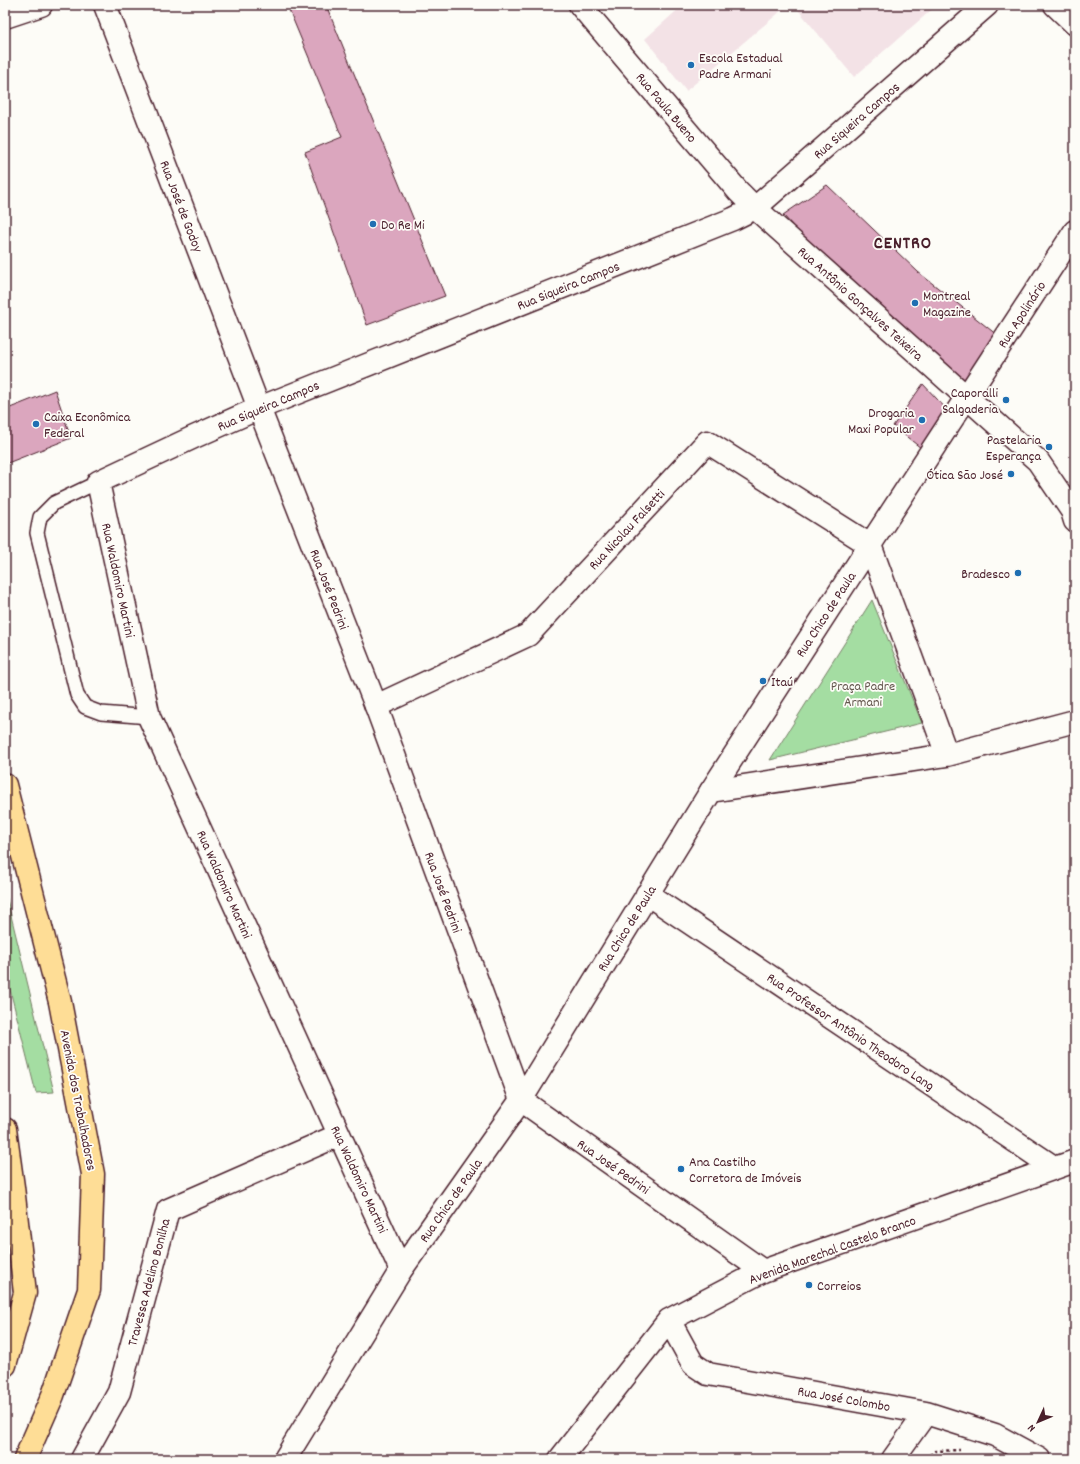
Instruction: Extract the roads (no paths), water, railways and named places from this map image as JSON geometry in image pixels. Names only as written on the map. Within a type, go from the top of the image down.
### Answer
[{"type":"main road","points":[[5,17],[41,5]]},
{"type":"main road","name":"Rua José de Godoy","points":[[105,5],[259,408]]},
{"type":"main road","name":"Rua Paula Bueno","points":[[580,5],[738,191],[755,208]]},
{"type":"main road","name":"Rua Siqueira Campos","points":[[98,482],[259,408],[733,219],[755,208],[987,5]]},
{"type":"main road","points":[[1055,5],[1075,24]]},
{"type":"main road","name":"Rua Antônio Gonçalves Teixeira","points":[[755,208],[1038,462],[1072,511],[1075,521]]},
{"type":"main road","name":"Rua Apolinário","points":[[966,396],[1075,231]]},
{"type":"main road","name":"Rua Chico de Paula","points":[[285,1459],[401,1270],[521,1100],[711,791],[966,396]]},
{"type":"main road","name":"Rua José Pedrini","points":[[259,408],[376,706],[521,1100],[763,1272]]},
{"type":"main road","name":"Rua Nicolau Falsetti","points":[[376,706],[528,635],[707,442],[870,545]]},
{"type":"main road","name":"Rua Waldomiro Martini","points":[[98,482],[149,717],[401,1270]]},
{"type":"main road","points":[[870,545],[947,755]]},
{"type":"main road","points":[[711,791],[947,755],[1075,722]]},
{"type":"main road","name":"Avenida dos Trabalhadores","points":[[5,785],[60,1002],[94,1174],[89,1290],[53,1395],[25,1459]]},
{"type":"main road","name":"Rua Professor Antônio Theodoro Lang","points":[[647,894],[1055,1168]]},
{"type":"main road","points":[[5,1128],[25,1293],[5,1365]]},
{"type":"main road","name":"Travessa Adelino Bonilha","points":[[82,1459],[119,1392],[168,1210],[339,1135]]},
{"type":"main road","name":"Avenida Marechal Castelo Branco","points":[[560,1459],[669,1320],[763,1272],[1075,1161]]},
{"type":"main road","name":"Rua José Colombo","points":[[669,1320],[693,1364],[708,1374],[926,1413],[995,1435],[1039,1459]]},
{"type":"main road","points":[[893,1459],[926,1413]]},
{"type":"lane","points":[[98,482],[54,503],[40,517],[37,533],[77,695],[85,707],[101,713],[149,717]]},
{"type":"place","name":"Escola Estadual Padre Armani","points":[[691,65]]},
{"type":"place","name":"Do Re Mi","points":[[373,224]]},
{"type":"place","name":"Montreal Magazine","points":[[915,303]]},
{"type":"place","name":"Caporalli Salgaderia","points":[[1006,400]]},
{"type":"place","name":"Drogaria Maxi Popular","points":[[922,420]]},
{"type":"place","name":"Caixa Econômica Federal","points":[[36,424]]},
{"type":"place","name":"Pastelaria Esperança","points":[[1049,447]]},
{"type":"place","name":"Ótica São José","points":[[1011,474]]},
{"type":"place","name":"Bradesco","points":[[1018,573]]},
{"type":"place","name":"Itaú","points":[[763,681]]},
{"type":"place","name":"Ana Castilho Corretora de Imóveis","points":[[681,1169]]},
{"type":"place","name":"Correios","points":[[809,1285]]},
{"type":"district","name":"CENTRO","points":[[903,242]]},
{"type":"park label","name":"Praça Padre Armani","points":[[863,694]]}]
